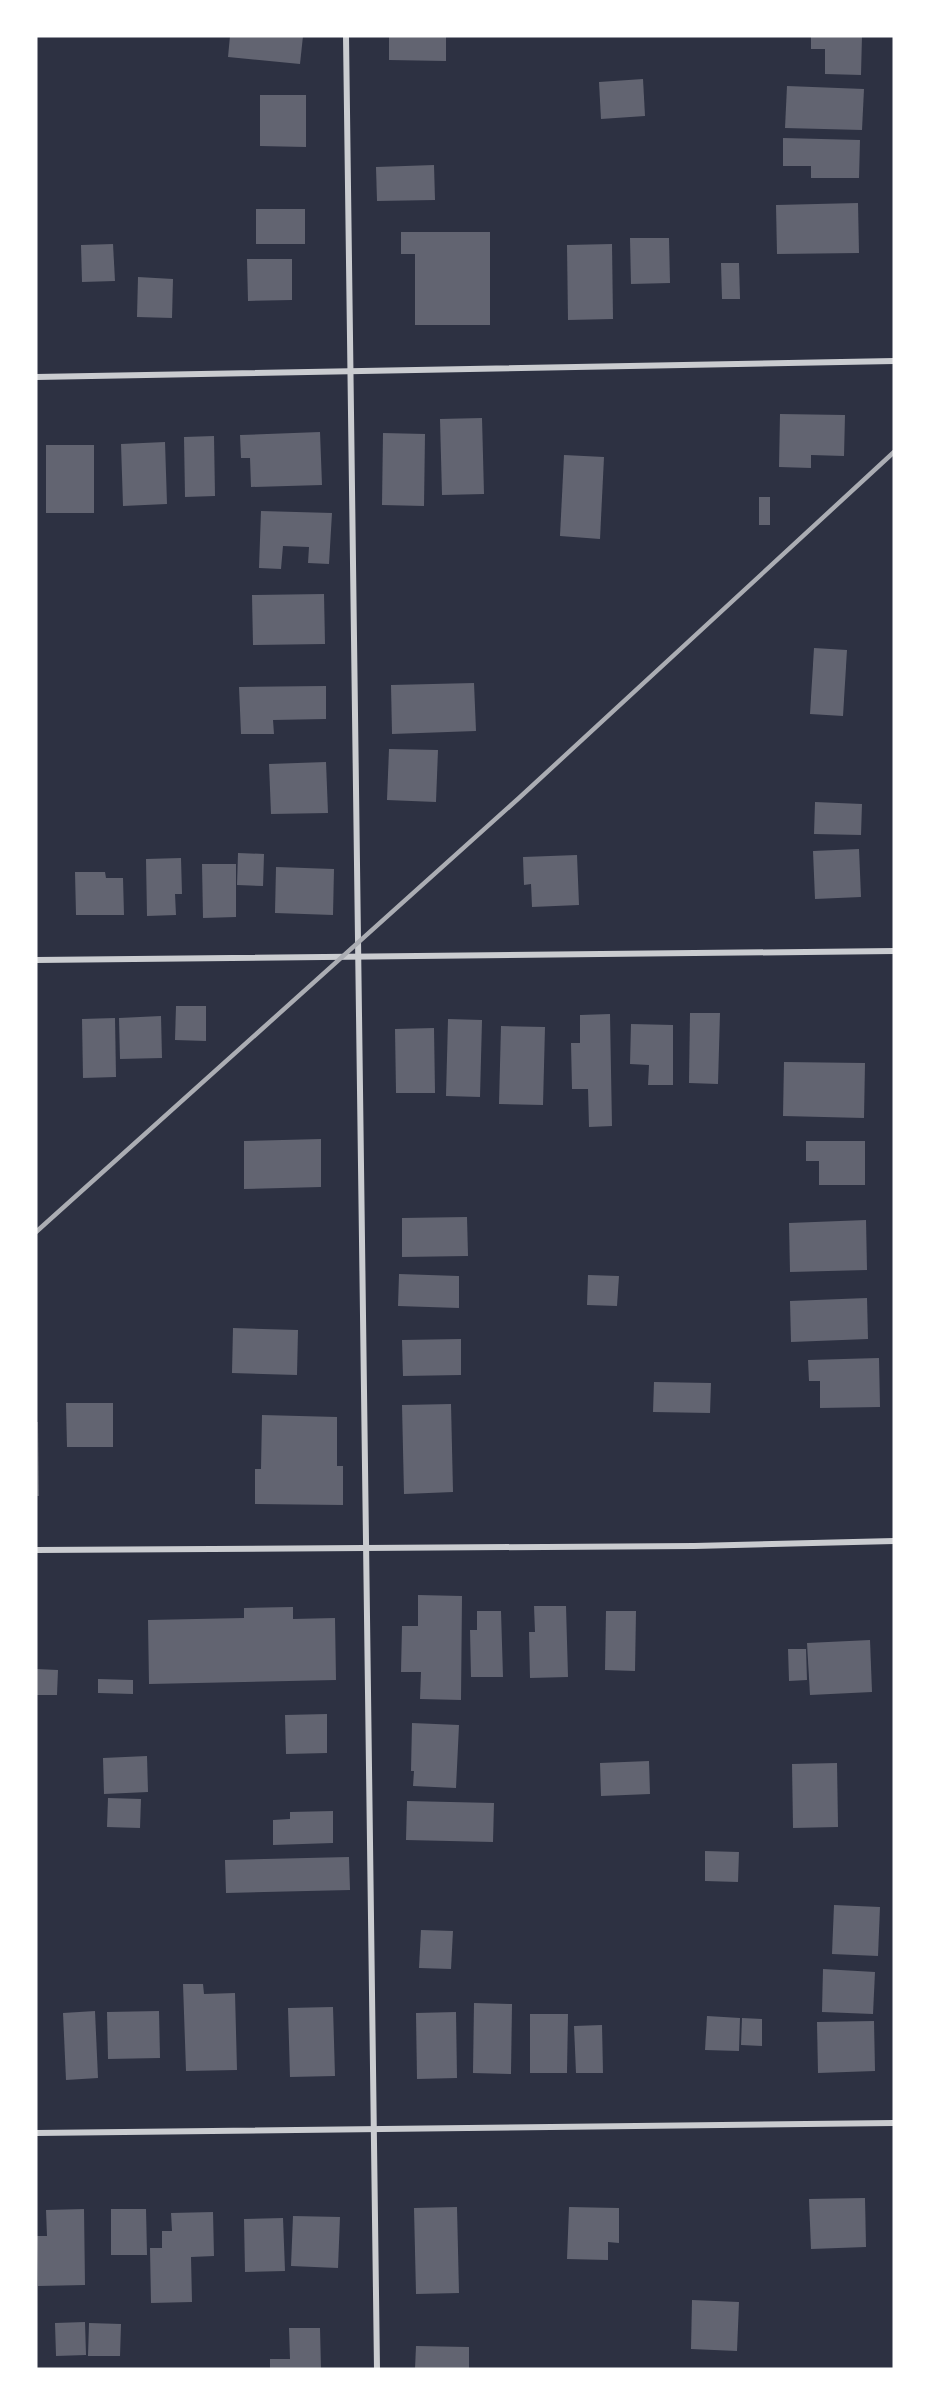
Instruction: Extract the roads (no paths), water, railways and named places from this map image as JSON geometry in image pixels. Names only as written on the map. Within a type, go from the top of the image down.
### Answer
[{"type":"street","points":[[346,36],[377,2369]]},
{"type":"street","points":[[36,376],[894,361]]},
{"type":"street","points":[[36,960],[894,951]]},
{"type":"street","points":[[36,1550],[683,1546],[894,1541]]},
{"type":"street","points":[[36,2133],[894,2123]]},
{"type":"railway","points":[[36,1232],[519,798],[894,452]]}]
